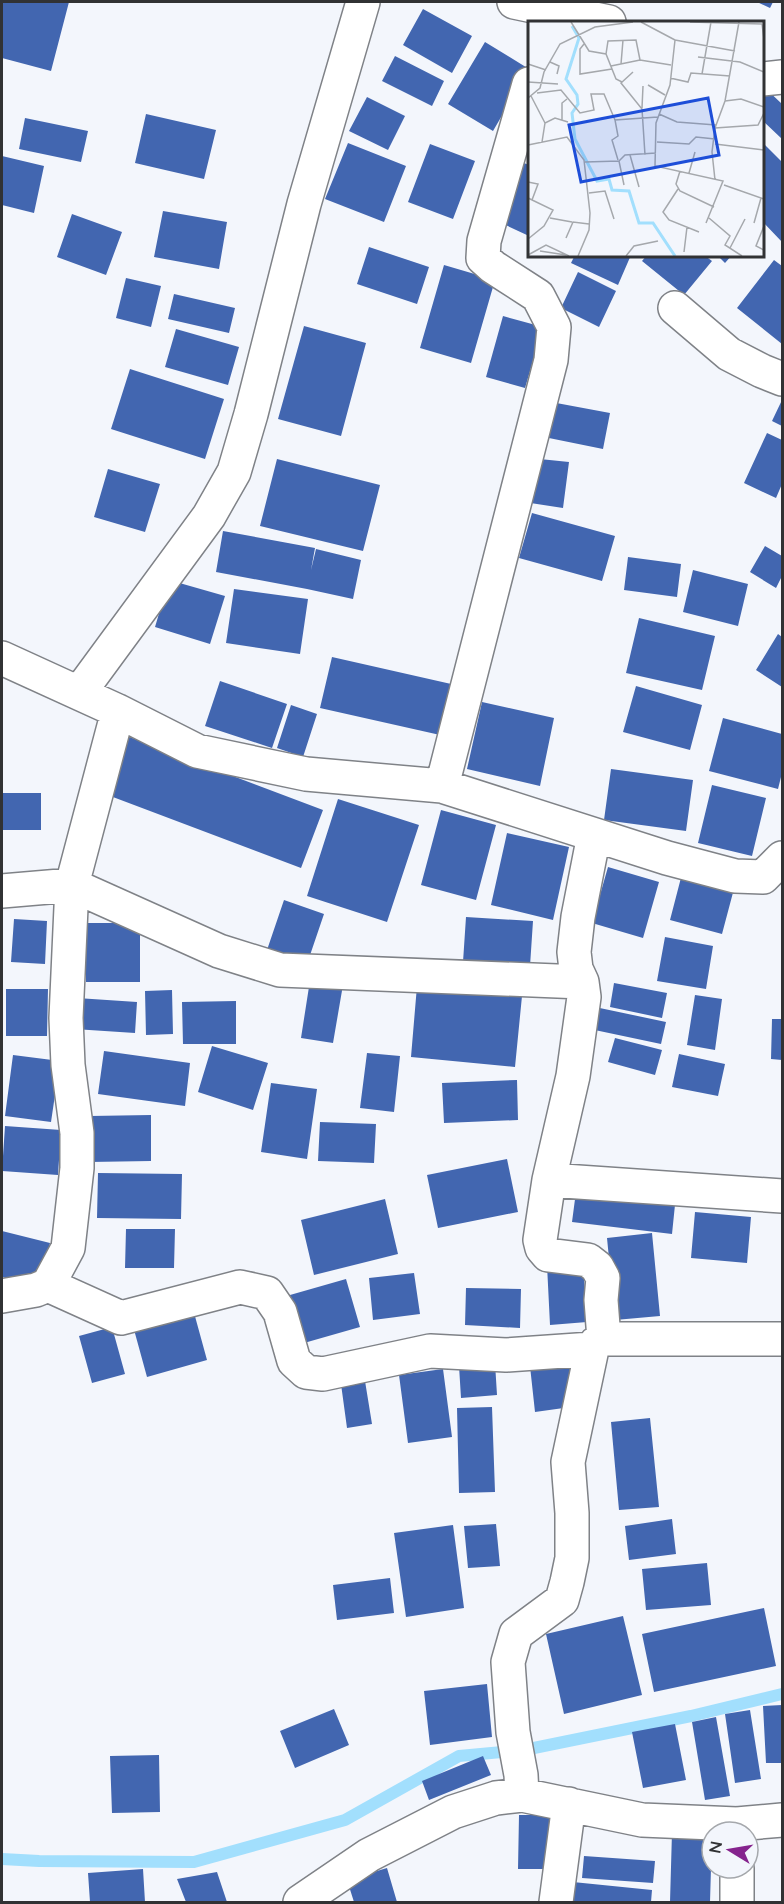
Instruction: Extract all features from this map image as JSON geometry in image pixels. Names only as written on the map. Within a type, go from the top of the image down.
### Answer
[{"type":"street","points":[[80,693],[209,516],[234,472],[304,204],[363,2]]},
{"type":"street","points":[[514,2],[549,16],[599,21]]},
{"type":"street","points":[[619,21],[624,2]]},
{"type":"street","points":[[763,80],[783,77]]},
{"type":"street","points":[[442,786],[551,360],[554,327],[538,296],[483,258],[484,241],[528,87]]},
{"type":"street","points":[[675,308],[729,354],[783,379]]},
{"type":"street","points":[[2,658],[118,711],[197,752],[306,774],[442,786],[667,858],[735,876],[764,877],[783,858]]},
{"type":"street","points":[[2,1296],[36,1290],[48,1285],[69,1248],[77,1168],[77,1132],[68,1065],[66,1018],[72,885],[118,711]]},
{"type":"street","points":[[521,1785],[513,1732],[508,1662],[516,1634],[562,1600],[572,1558],[572,1513],[568,1462],[598,1344],[602,1300],[603,1278],[597,1267],[588,1260],[548,1255],[542,1248],[540,1240],[549,1180],[573,1076],[584,997],[574,952],[594,835]]},
{"type":"street","points":[[2,891],[72,885],[219,951],[280,970],[582,982]]},
{"type":"street","points":[[549,1180],[783,1196]]},
{"type":"street","points":[[48,1285],[122,1318],[240,1287],[267,1293],[280,1312],[294,1361],[306,1372],[323,1374],[430,1351],[506,1355],[598,1344],[783,1339]]},
{"type":"street","points":[[300,1902],[369,1855],[453,1812],[496,1798],[521,1785],[569,1804],[642,1820],[700,1825]]},
{"type":"street","points":[[556,1902],[569,1804]]},
{"type":"street","points":[[760,1824],[783,1820]]},
{"type":"street","points":[[737,1880],[737,1902]]},
{"type":"building","points":[[3,2],[69,2],[51,71],[2,58]]},
{"type":"building","points":[[757,2],[773,2],[770,8]]},
{"type":"building","points":[[423,9],[472,36],[452,73],[403,45]]},
{"type":"building","points":[[485,42],[528,68],[493,131],[448,104]]},
{"type":"building","points":[[395,56],[444,81],[432,106],[382,81]]},
{"type":"building","points":[[763,86],[782,104],[782,139],[763,121]]},
{"type":"building","points":[[367,97],[405,116],[388,150],[349,131]]},
{"type":"building","points":[[146,114],[216,130],[204,179],[135,163]]},
{"type":"building","points":[[25,118],[88,131],[81,162],[19,149]]},
{"type":"building","points":[[348,143],[406,166],[384,222],[325,199]]},
{"type":"building","points":[[763,143],[782,162],[782,242],[763,222]]},
{"type":"building","points":[[430,144],[475,161],[453,219],[408,202]]},
{"type":"building","points":[[2,156],[44,166],[34,213],[2,205]]},
{"type":"building","points":[[524,163],[528,165],[528,236],[497,221]]},
{"type":"building","points":[[163,211],[227,222],[219,269],[154,257]]},
{"type":"building","points":[[72,214],[122,232],[106,275],[57,257]]},
{"type":"building","points":[[369,247],[429,267],[417,304],[357,284]]},
{"type":"building","points":[[574,256],[631,256],[618,285],[571,263]]},
{"type":"building","points":[[646,256],[705,256],[712,261],[684,295],[642,261]]},
{"type":"building","points":[[718,256],[731,256],[725,263]]},
{"type":"building","points":[[774,260],[782,266],[782,344],[737,308]]},
{"type":"building","points":[[444,265],[495,280],[471,363],[420,348]]},
{"type":"building","points":[[578,272],[616,291],[599,327],[561,308]]},
{"type":"building","points":[[126,278],[161,286],[151,327],[116,318]]},
{"type":"building","points":[[174,294],[235,308],[229,333],[168,319]]},
{"type":"building","points":[[503,316],[543,327],[525,388],[486,377]]},
{"type":"building","points":[[304,326],[366,343],[341,436],[278,419]]},
{"type":"building","points":[[176,329],[239,347],[228,385],[165,367]]},
{"type":"building","points":[[130,369],[224,399],[205,459],[111,429]]},
{"type":"building","points":[[782,400],[782,426],[772,421]]},
{"type":"building","points":[[551,402],[610,413],[603,449],[544,437]]},
{"type":"building","points":[[767,433],[782,440],[782,484],[776,498],[744,483]]},
{"type":"building","points":[[530,458],[569,462],[563,508],[524,502]]},
{"type":"building","points":[[277,459],[380,485],[363,551],[260,526]]},
{"type":"building","points":[[108,469],[160,484],[145,532],[94,517]]},
{"type":"building","points":[[532,513],[615,536],[602,581],[519,558]]},
{"type":"building","points":[[223,531],[315,548],[311,570],[316,549],[361,560],[353,599],[216,572]]},
{"type":"building","points":[[765,546],[782,556],[782,576],[776,588],[750,572]]},
{"type":"building","points":[[628,557],[681,564],[677,597],[624,590]]},
{"type":"building","points":[[693,570],[748,584],[738,626],[683,612]]},
{"type":"building","points":[[169,580],[225,596],[210,644],[155,627]]},
{"type":"building","points":[[234,589],[308,599],[300,654],[226,643]]},
{"type":"building","points":[[639,618],[715,636],[702,690],[626,673]]},
{"type":"building","points":[[778,634],[782,637],[782,687],[756,670]]},
{"type":"building","points":[[332,657],[460,686],[449,737],[320,708]]},
{"type":"building","points":[[220,681],[287,704],[272,748],[205,726]]},
{"type":"building","points":[[636,686],[702,705],[690,750],[623,732]]},
{"type":"building","points":[[482,702],[554,718],[540,786],[467,769]]},
{"type":"building","points":[[291,705],[317,714],[303,757],[277,748]]},
{"type":"building","points":[[723,718],[782,734],[782,773],[778,789],[709,771]]},
{"type":"building","points":[[119,733],[323,810],[301,868],[97,791]]},
{"type":"building","points":[[611,769],[693,780],[686,831],[604,820]]},
{"type":"building","points":[[712,785],[766,798],[752,856],[698,843]]},
{"type":"building","points":[[2,793],[41,793],[41,830],[2,830]]},
{"type":"building","points":[[338,799],[419,825],[387,922],[307,896]]},
{"type":"building","points":[[441,810],[496,825],[476,900],[421,885]]},
{"type":"building","points":[[507,833],[569,847],[553,920],[491,905]]},
{"type":"building","points":[[608,867],[659,882],[643,938],[592,923]]},
{"type":"building","points":[[683,870],[735,885],[722,934],[670,920]]},
{"type":"building","points":[[284,900],[324,914],[307,964],[267,950]]},
{"type":"building","points":[[466,917],[533,921],[530,966],[463,962]]},
{"type":"building","points":[[14,919],[47,921],[45,964],[11,962]]},
{"type":"building","points":[[86,923],[140,923],[140,982],[86,982]]},
{"type":"building","points":[[665,937],[713,946],[706,989],[657,981]]},
{"type":"building","points":[[311,974],[344,979],[333,1043],[301,1038]]},
{"type":"building","points":[[614,983],[667,993],[662,1018],[610,1007]]},
{"type":"building","points":[[417,986],[522,996],[515,1067],[411,1057]]},
{"type":"building","points":[[6,989],[48,989],[47,1036],[6,1036]]},
{"type":"building","points":[[172,990],[173,1034],[146,1035],[145,991]]},
{"type":"building","points":[[695,995],[722,999],[715,1050],[687,1045]]},
{"type":"building","points":[[77,998],[137,1002],[135,1033],[74,1029]]},
{"type":"building","points":[[236,1001],[236,1044],[183,1044],[182,1002]]},
{"type":"building","points":[[595,1007],[666,1022],[661,1044],[590,1029]]},
{"type":"building","points":[[772,1019],[782,1019],[782,1060],[771,1059]]},
{"type":"building","points":[[615,1038],[662,1050],[655,1075],[608,1062]]},
{"type":"building","points":[[212,1046],[268,1063],[253,1110],[198,1092]]},
{"type":"building","points":[[104,1051],[190,1063],[185,1106],[98,1094]]},
{"type":"building","points":[[367,1053],[400,1056],[394,1112],[360,1108]]},
{"type":"building","points":[[679,1054],[725,1064],[718,1096],[672,1087]]},
{"type":"building","points":[[13,1055],[60,1061],[51,1122],[5,1116]]},
{"type":"building","points":[[517,1080],[518,1120],[444,1123],[442,1083]]},
{"type":"building","points":[[271,1083],[317,1089],[307,1159],[261,1152]]},
{"type":"building","points":[[151,1115],[151,1161],[89,1162],[90,1116]]},
{"type":"building","points":[[320,1122],[376,1124],[374,1163],[318,1161]]},
{"type":"building","points":[[5,1126],[61,1130],[58,1175],[2,1171]]},
{"type":"building","points":[[507,1159],[518,1212],[438,1228],[427,1175]]},
{"type":"building","points":[[98,1173],[182,1174],[181,1219],[97,1218]]},
{"type":"building","points":[[577,1184],[676,1195],[672,1234],[572,1222]]},
{"type":"building","points":[[385,1199],[398,1254],[314,1275],[301,1220]]},
{"type":"building","points":[[695,1212],[751,1217],[747,1263],[691,1258]]},
{"type":"building","points":[[126,1229],[175,1229],[174,1268],[125,1268]]},
{"type":"building","points":[[2,1231],[50,1243],[40,1286],[2,1277]]},
{"type":"building","points":[[652,1233],[660,1316],[615,1320],[607,1238]]},
{"type":"building","points":[[583,1262],[587,1322],[550,1325],[547,1265]]},
{"type":"building","points":[[414,1273],[420,1314],[373,1320],[369,1278]]},
{"type":"building","points":[[346,1279],[360,1327],[297,1345],[283,1297]]},
{"type":"building","points":[[466,1288],[521,1289],[520,1328],[465,1325]]},
{"type":"building","points":[[193,1309],[207,1360],[147,1377],[133,1326]]},
{"type":"building","points":[[112,1327],[125,1374],[92,1383],[79,1336]]},
{"type":"building","points":[[571,1352],[578,1406],[535,1412],[529,1357]]},
{"type":"building","points":[[495,1363],[497,1395],[461,1398],[459,1366]]},
{"type":"building","points":[[443,1369],[452,1437],[408,1443],[399,1375]]},
{"type":"building","points":[[365,1381],[372,1424],[347,1428],[341,1384]]},
{"type":"building","points":[[492,1407],[495,1492],[459,1493],[457,1408]]},
{"type":"building","points":[[650,1418],[659,1507],[619,1510],[611,1422]]},
{"type":"building","points":[[672,1519],[676,1554],[629,1560],[625,1526]]},
{"type":"building","points":[[496,1524],[500,1566],[468,1568],[464,1526]]},
{"type":"building","points":[[453,1525],[464,1608],[406,1617],[394,1533]]},
{"type":"building","points":[[707,1563],[711,1605],[646,1610],[642,1569]]},
{"type":"building","points":[[390,1578],[394,1613],[337,1620],[333,1585]]},
{"type":"building","points":[[764,1608],[776,1666],[654,1692],[642,1634]]},
{"type":"building","points":[[623,1616],[642,1695],[564,1714],[546,1634]]},
{"type":"building","points":[[487,1684],[492,1737],[430,1745],[424,1691]]},
{"type":"building","points":[[782,1705],[782,1763],[766,1763],[763,1706]]},
{"type":"building","points":[[334,1709],[349,1745],[295,1768],[280,1731]]},
{"type":"building","points":[[750,1710],[761,1779],[735,1783],[725,1714]]},
{"type":"building","points":[[716,1717],[730,1796],[705,1800],[692,1722]]},
{"type":"building","points":[[675,1724],[686,1780],[643,1788],[632,1732]]},
{"type":"building","points":[[159,1755],[160,1812],[112,1813],[110,1756]]},
{"type":"building","points":[[483,1756],[491,1775],[429,1800],[422,1781]]},
{"type":"building","points":[[519,1815],[556,1815],[556,1869],[518,1869]]},
{"type":"building","points":[[672,1832],[700,1833],[700,1880],[711,1880],[710,1902],[670,1902]]},
{"type":"building","points":[[584,1856],[655,1861],[653,1883],[582,1878]]},
{"type":"building","points":[[387,1868],[397,1902],[354,1902],[347,1880]]},
{"type":"building","points":[[143,1869],[145,1902],[90,1902],[88,1873]]},
{"type":"building","points":[[217,1872],[227,1902],[186,1902],[177,1879]]},
{"type":"building","points":[[563,1881],[652,1890],[651,1902],[561,1902]]},
{"type":"waterway","points":[[2,1859],[194,1862],[345,1820],[459,1756],[524,1750],[691,1716],[782,1694]]}]
